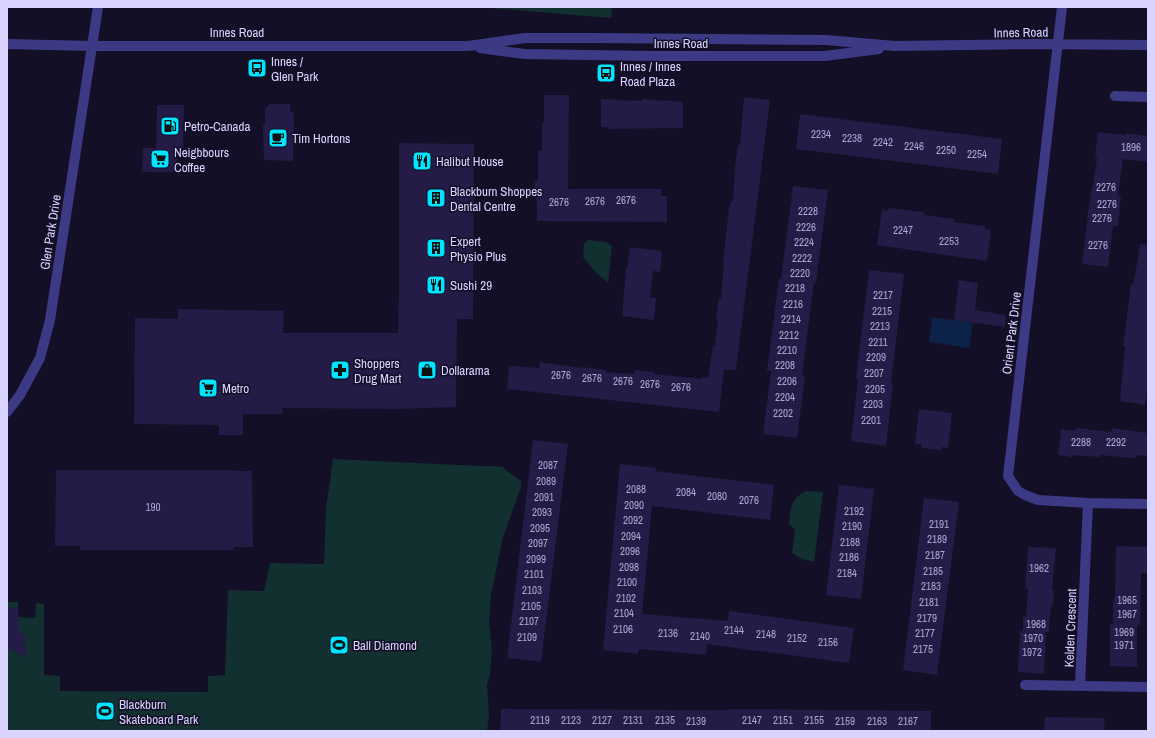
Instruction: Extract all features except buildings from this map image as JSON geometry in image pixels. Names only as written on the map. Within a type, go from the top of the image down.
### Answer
[{"type":"street","name":"Glen Park Drive","points":[[7,412],[20,395],[40,358],[50,320],[98,7]]},
{"type":"street","name":"Orient Park Drive","points":[[1062,7],[1008,476],[1018,491],[1038,500],[1148,504]]},
{"type":"street","name":"Innes Road","points":[[7,44],[92,46],[468,46],[525,38],[596,38],[826,40],[895,46],[1058,44],[1148,45]]},
{"type":"street","name":"Innes Road","points":[[468,46],[524,54],[653,56],[825,56],[895,46]]},
{"type":"street","points":[[1115,96],[1148,96]]},
{"type":"street","name":"Kelden Crescent","points":[[1088,503],[1080,685],[1148,686]]},
{"type":"street","points":[[1025,685],[1080,685]]},
{"type":"green space","points":[[490,7],[612,7],[611,18]]},
{"type":"green space","points":[[588,240],[606,242],[612,246],[608,282],[597,274],[583,257],[584,244]]},
{"type":"green space","points":[[333,459],[496,466],[504,467],[504,469],[521,481],[521,487],[503,537],[491,595],[489,623],[492,650],[490,673],[487,685],[489,715],[487,731],[7,731],[7,602],[18,602],[18,617],[35,618],[36,603],[44,604],[44,675],[60,676],[60,691],[208,692],[208,676],[225,675],[228,590],[264,591],[270,563],[324,564],[326,509]]},
{"type":"green space","points":[[806,491],[823,492],[814,562],[802,559],[792,553],[795,530],[789,524],[792,504],[797,497]]},
{"type":"water","points":[[932,317],[973,323],[969,348],[929,342]]},
{"type":"place","name":"Innes / Glen Park","points":[[257,68]]},
{"type":"place","name":"Innes / Innes Road Plaza","points":[[606,73]]},
{"type":"place","name":"Petro-Canada","points":[[170,126]]},
{"type":"place","name":"Tim Hortons","points":[[278,138]]},
{"type":"place","name":"Neigbbours Coffee","points":[[160,159]]},
{"type":"place","name":"Halibut House","points":[[422,161]]},
{"type":"place","name":"Blackburn Shoppes Dental Centre","points":[[436,198]]},
{"type":"place","name":"Expert Physio Plus","points":[[436,248]]},
{"type":"place","name":"Sushi 29","points":[[436,285]]},
{"type":"place","name":"Shoppers Drug Mart","points":[[340,370]]},
{"type":"place","name":"Dollarama","points":[[427,370]]},
{"type":"place","name":"Metro","points":[[208,388]]},
{"type":"place","name":"Ball Diamond","points":[[339,645]]},
{"type":"place","name":"Blackburn Skateboard Park","points":[[105,711]]}]
